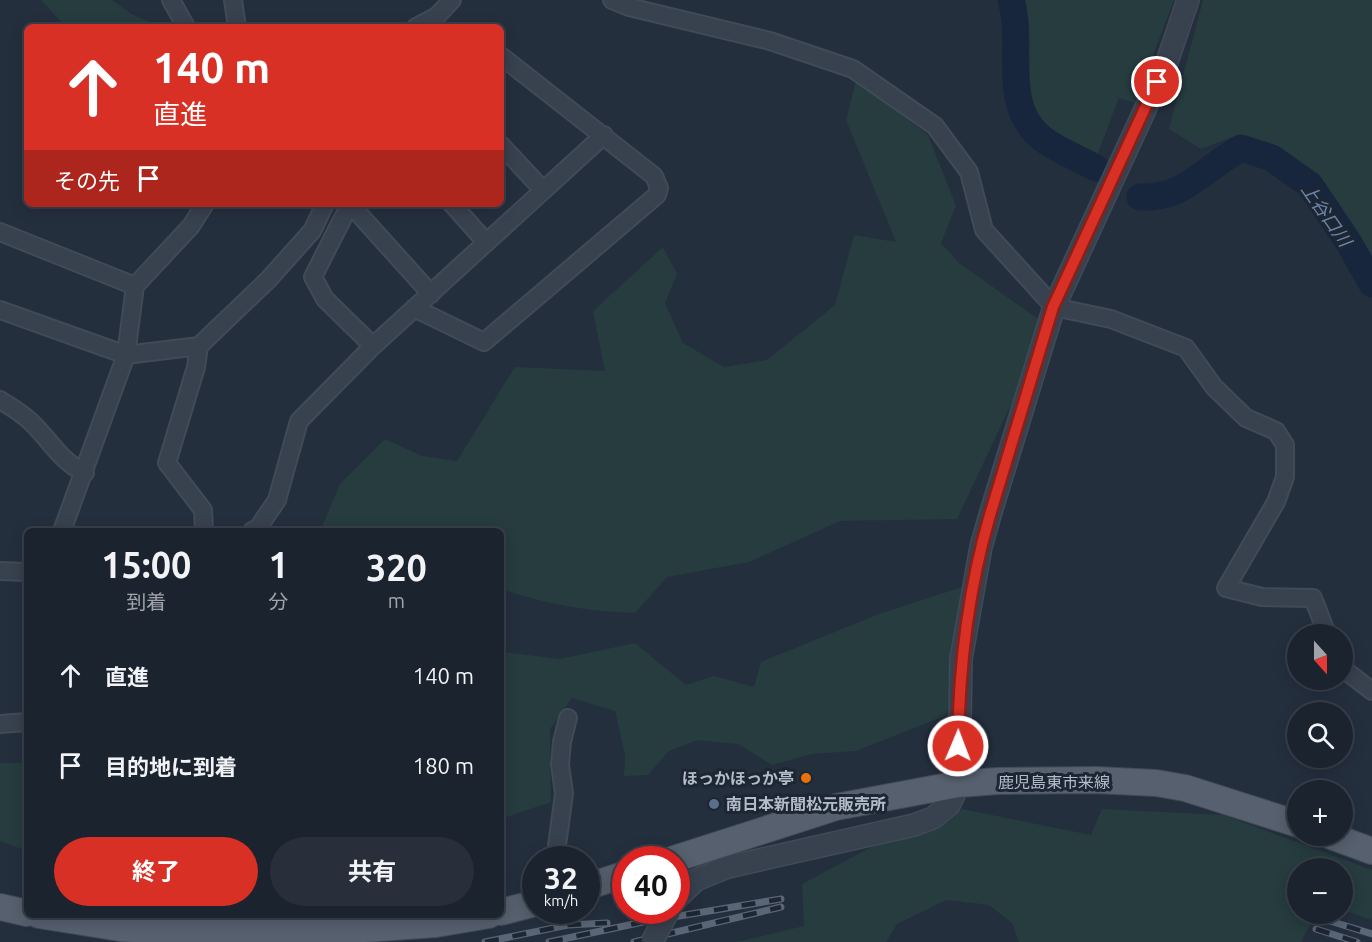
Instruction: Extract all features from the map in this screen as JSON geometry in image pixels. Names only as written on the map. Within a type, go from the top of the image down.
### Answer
[{"type":"main road","name":"鹿児島東市来線","points":[[690,854],[836,807],[959,784],[1096,780],[1156,783],[1185,788],[1287,820]]},
{"type":"main road","points":[[1353,844],[1372,850]]},
{"type":"main road","points":[[0,906],[24,912]]},
{"type":"main road","points":[[504,911],[522,907]]},
{"type":"main road","points":[[53,918],[137,936],[174,937],[351,922],[436,924],[471,918]]},
{"type":"street","points":[[171,0],[184,24]]},
{"type":"street","points":[[233,0],[237,24]]},
{"type":"street","points":[[422,24],[437,16],[452,0]]},
{"type":"street","points":[[612,0],[629,7],[771,41],[854,69],[935,126],[969,172],[984,230],[1053,307],[1111,319],[1186,348],[1214,387],[1246,418],[1276,431],[1285,445],[1286,477],[1276,502],[1226,588],[1262,597],[1313,598],[1323,624]]},
{"type":"street","points":[[690,885],[696,880],[728,867],[914,825],[933,818],[949,805],[959,784],[958,724],[961,659],[981,547],[1053,307],[1167,62],[1188,0]]},
{"type":"street","points":[[414,308],[484,342],[657,195],[659,188],[654,176],[504,58]]},
{"type":"street","points":[[258,528],[277,500],[299,421],[373,346],[485,241],[604,135]]},
{"type":"street","points":[[504,148],[543,190]]},
{"type":"street","points":[[63,528],[86,473],[126,355],[135,286],[191,226],[203,207]]},
{"type":"street","points":[[0,310],[126,355],[199,346],[268,280],[312,231],[324,207]]},
{"type":"street","points":[[348,207],[313,277],[325,299],[373,346]]},
{"type":"street","points":[[353,207],[431,294]]},
{"type":"street","points":[[455,207],[485,241]]},
{"type":"street","points":[[0,232],[135,286]]},
{"type":"street","points":[[199,346],[196,367],[167,463],[203,510],[204,528]]},
{"type":"street","points":[[0,400],[31,421],[51,448],[70,466],[86,473]]},
{"type":"street","points":[[0,572],[24,572]]},
{"type":"street","points":[[1353,676],[1372,691]]},
{"type":"street","points":[[557,846],[564,794],[560,764],[568,718]]},
{"type":"street","points":[[0,724],[24,722]]},
{"type":"street","points":[[652,942],[662,924]]},
{"type":"green space","points":[[41,0],[112,0],[131,14],[156,24],[63,24]]},
{"type":"green space","points":[[1017,0],[1174,0],[1135,103],[1119,98],[1096,158],[1047,134],[1035,123],[1028,111],[1022,80],[1021,30]]},
{"type":"green space","points":[[1203,0],[1372,0],[1372,267],[1320,184],[1283,152],[1229,138],[1201,149],[1169,129]]},
{"type":"green space","points":[[856,80],[928,135],[956,206],[941,243],[959,263],[1048,326],[957,519],[840,521],[749,562],[667,577],[635,613],[567,606],[504,590],[504,528],[321,528],[340,484],[385,439],[422,456],[457,461],[515,367],[605,371],[593,311],[663,247],[677,274],[665,303],[683,343],[724,367],[767,360],[835,305],[854,235],[896,242],[846,120]]},
{"type":"green space","points":[[962,587],[947,715],[856,751],[812,754],[772,765],[738,744],[698,740],[669,751],[648,775],[624,776],[625,755],[615,711],[572,698],[550,729],[551,802],[504,818],[504,652],[560,659],[635,643],[686,685],[714,676],[754,687],[761,662],[879,614]]},
{"type":"green space","points":[[0,763],[24,763],[24,850],[0,841]]},
{"type":"green space","points":[[962,809],[1091,835],[1102,809],[1223,815],[1287,839],[1287,846],[1307,846],[1339,858],[1287,858],[1287,924],[1311,924],[1301,942],[1019,942],[1012,923],[989,905],[946,900],[897,924],[886,942],[737,942],[804,926],[802,884],[894,835],[944,825]]},
{"type":"green space","points":[[1353,863],[1372,870],[1372,920],[1353,913]]},
{"type":"waterway","name":"上谷口川","points":[[1011,0],[1015,18],[1018,95],[1023,113],[1032,129],[1047,142],[1096,168]]},
{"type":"waterway","name":"上谷口川","points":[[1140,197],[1156,196],[1182,188],[1241,148],[1272,158],[1310,185],[1349,243],[1372,284]]},
{"type":"railway","points":[[549,942],[643,922],[781,899]]},
{"type":"railway","points":[[634,942],[781,907]]},
{"type":"railway","points":[[485,942],[568,925],[607,923]]},
{"type":"railway","points":[[1340,924],[1372,934]]},
{"type":"railway","points":[[1316,929],[1357,942]]},
{"type":"place","name":"ほっかほっか亭","points":[[806,778]]},
{"type":"place","name":"南日本新聞松元販売所","points":[[714,804]]},
{"type":"route","points":[[958,746],[961,659],[981,547],[990,515],[1012,449],[1053,307],[1157,82]]}]
